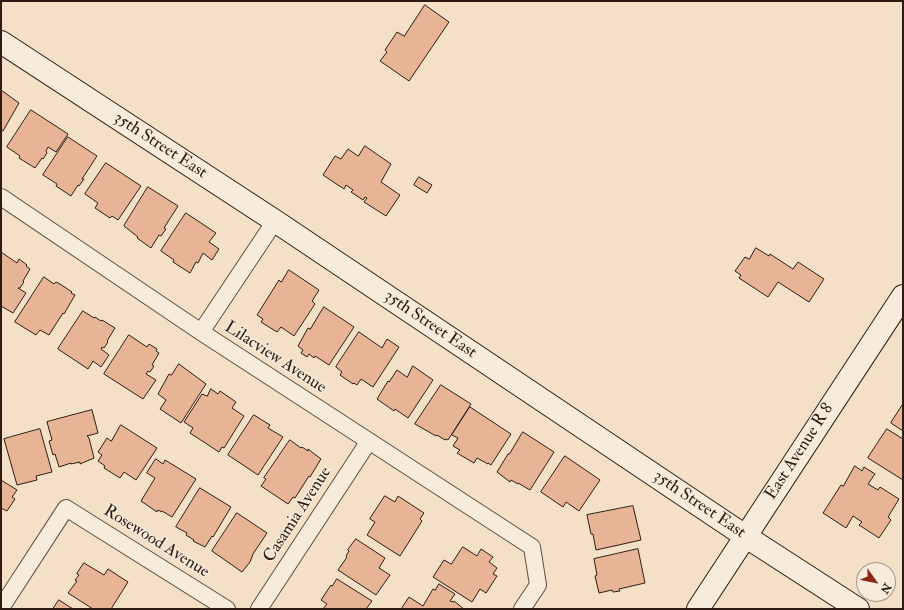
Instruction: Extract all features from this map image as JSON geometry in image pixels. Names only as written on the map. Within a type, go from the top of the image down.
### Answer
[{"type":"street","name":"35th Street East","points":[[1,42],[275,221],[745,536],[858,609]]},
{"type":"street","name":"Lilacview Avenue","points":[[1,196],[201,332],[532,547],[538,585],[522,609]]},
{"type":"street","points":[[201,332],[275,221]]},
{"type":"street","name":"East Avenue R 8","points":[[698,609],[903,296]]},
{"type":"street","name":"Casamia Avenue","points":[[259,609],[369,441]]},
{"type":"street","name":"Rosewood Avenue","points":[[1,608],[66,508],[227,609]]},
{"type":"building","points":[[425,5],[449,22],[409,81],[380,61],[387,52],[385,50],[397,32],[404,36]]},
{"type":"building","points":[[1,90],[19,103],[3,131],[1,130]]},
{"type":"building","points":[[31,110],[68,134],[56,152],[48,147],[46,151],[47,153],[35,168],[19,158],[20,156],[7,147]]},
{"type":"building","points":[[68,137],[97,156],[82,179],[84,179],[71,196],[43,175]]},
{"type":"building","points":[[365,146],[391,164],[381,182],[400,195],[386,216],[364,202],[367,198],[365,197],[363,200],[351,192],[353,190],[346,185],[344,189],[323,175],[335,156],[341,159],[348,149],[358,156]]},
{"type":"building","points":[[106,163],[141,186],[118,220],[112,216],[110,218],[95,208],[98,203],[85,194]]},
{"type":"building","points":[[419,177],[432,185],[427,193],[414,185]]},
{"type":"building","points":[[148,187],[178,206],[164,228],[166,229],[161,236],[159,235],[151,248],[124,226]]},
{"type":"building","points":[[186,213],[216,233],[209,242],[219,249],[212,260],[203,253],[198,263],[196,262],[190,273],[173,262],[174,260],[161,251]]},
{"type":"building","points":[[756,248],[769,256],[770,254],[793,269],[798,262],[824,279],[809,302],[778,282],[768,297],[739,278],[741,275],[735,271],[745,257],[749,259]]},
{"type":"building","points":[[1,252],[17,263],[19,259],[30,269],[23,281],[24,282],[20,288],[18,288],[26,293],[13,313],[1,306]]},
{"type":"building","points":[[289,270],[319,290],[312,301],[315,304],[294,336],[281,327],[277,332],[261,322],[263,319],[257,315],[279,280],[281,282]]},
{"type":"building","points":[[44,277],[54,284],[56,282],[60,284],[75,295],[49,335],[40,330],[36,335],[15,322]]},
{"type":"building","points":[[324,307],[354,327],[329,365],[315,356],[314,358],[309,354],[307,357],[301,353],[303,350],[298,346],[308,328],[310,329]]},
{"type":"building","points":[[83,311],[115,328],[104,348],[102,347],[101,349],[109,355],[101,367],[93,361],[88,369],[58,349]]},
{"type":"building","points":[[359,332],[382,348],[387,339],[399,347],[373,387],[361,379],[357,385],[354,383],[353,384],[340,375],[342,372],[336,367]]},
{"type":"building","points":[[129,335],[147,347],[149,344],[157,349],[156,351],[159,353],[152,365],[154,366],[150,372],[148,371],[146,374],[156,380],[143,399],[104,374]]},
{"type":"building","points":[[179,364],[206,384],[181,423],[160,409],[166,400],[158,394],[169,374],[171,375]]},
{"type":"building","points":[[413,366],[433,380],[408,418],[395,409],[394,411],[377,399],[397,370],[407,377]]},
{"type":"building","points":[[441,385],[471,404],[448,440],[445,440],[437,435],[436,436],[415,424]]},
{"type":"building","points":[[211,389],[218,394],[220,391],[236,402],[232,408],[244,416],[224,448],[222,447],[219,452],[190,433],[193,428],[184,422],[202,394],[207,396]]},
{"type":"building","points":[[903,404],[903,431],[891,423]]},
{"type":"building","points":[[470,407],[511,434],[491,465],[477,458],[474,463],[457,453],[460,450],[453,446],[458,438],[452,435]]},
{"type":"building","points":[[92,410],[98,433],[87,436],[89,438],[94,458],[80,464],[80,462],[71,463],[59,467],[55,454],[53,455],[49,441],[52,440],[47,422]]},
{"type":"building","points":[[254,415],[270,425],[268,428],[283,437],[258,475],[228,455]]},
{"type":"building","points":[[121,425],[157,448],[136,480],[124,472],[120,478],[104,468],[105,466],[98,461],[102,455],[98,452],[107,438],[111,441]]},
{"type":"building","points":[[40,429],[52,472],[36,476],[37,480],[17,485],[4,439]]},
{"type":"building","points":[[887,429],[903,439],[903,480],[868,458]]},
{"type":"building","points":[[523,432],[554,452],[530,490],[511,480],[510,482],[497,472]]},
{"type":"building","points":[[290,440],[301,448],[302,447],[308,451],[308,449],[321,459],[295,498],[293,497],[288,504],[261,486],[266,479],[264,478]]},
{"type":"building","points":[[565,456],[600,480],[579,511],[566,502],[563,507],[541,492]]},
{"type":"building","points":[[156,459],[163,464],[165,460],[196,479],[172,517],[162,511],[158,510],[157,512],[141,501],[155,478],[147,473]]},
{"type":"building","points":[[855,466],[862,471],[864,467],[875,474],[868,484],[878,490],[880,487],[899,499],[888,517],[891,520],[879,538],[859,525],[862,522],[853,516],[846,528],[823,513],[841,485],[843,486]]},
{"type":"building","points":[[1,480],[17,490],[12,497],[15,499],[7,511],[1,508]]},
{"type":"building","points":[[200,488],[231,507],[213,537],[212,536],[205,547],[193,541],[194,540],[186,535],[187,533],[176,527]]},
{"type":"building","points":[[385,496],[395,502],[398,496],[424,513],[420,519],[422,521],[400,556],[367,535],[375,522],[370,519]]},
{"type":"building","points":[[633,506],[641,540],[596,550],[587,515]]},
{"type":"building","points":[[237,513],[267,533],[253,554],[250,562],[242,572],[212,551]]},
{"type":"building","points":[[356,539],[385,558],[379,568],[390,575],[376,595],[338,570],[347,557],[348,550]]},
{"type":"building","points":[[463,547],[477,556],[481,549],[493,557],[489,562],[497,568],[493,574],[497,576],[486,593],[480,589],[472,602],[433,577],[444,560],[451,564]]},
{"type":"building","points":[[638,549],[645,583],[619,589],[620,591],[613,592],[612,590],[599,593],[595,576],[597,575],[594,559]]},
{"type":"building","points":[[84,563],[104,575],[108,569],[128,582],[111,609],[93,609],[68,593],[77,581],[75,580],[79,575],[77,574]]},
{"type":"building","points":[[337,579],[372,601],[366,609],[323,609],[327,604],[321,600]]},
{"type":"building","points":[[439,584],[455,594],[450,601],[454,601],[464,609],[401,609],[409,597],[423,606],[433,589],[435,590]]},
{"type":"building","points":[[59,600],[73,609],[53,609]]}]
